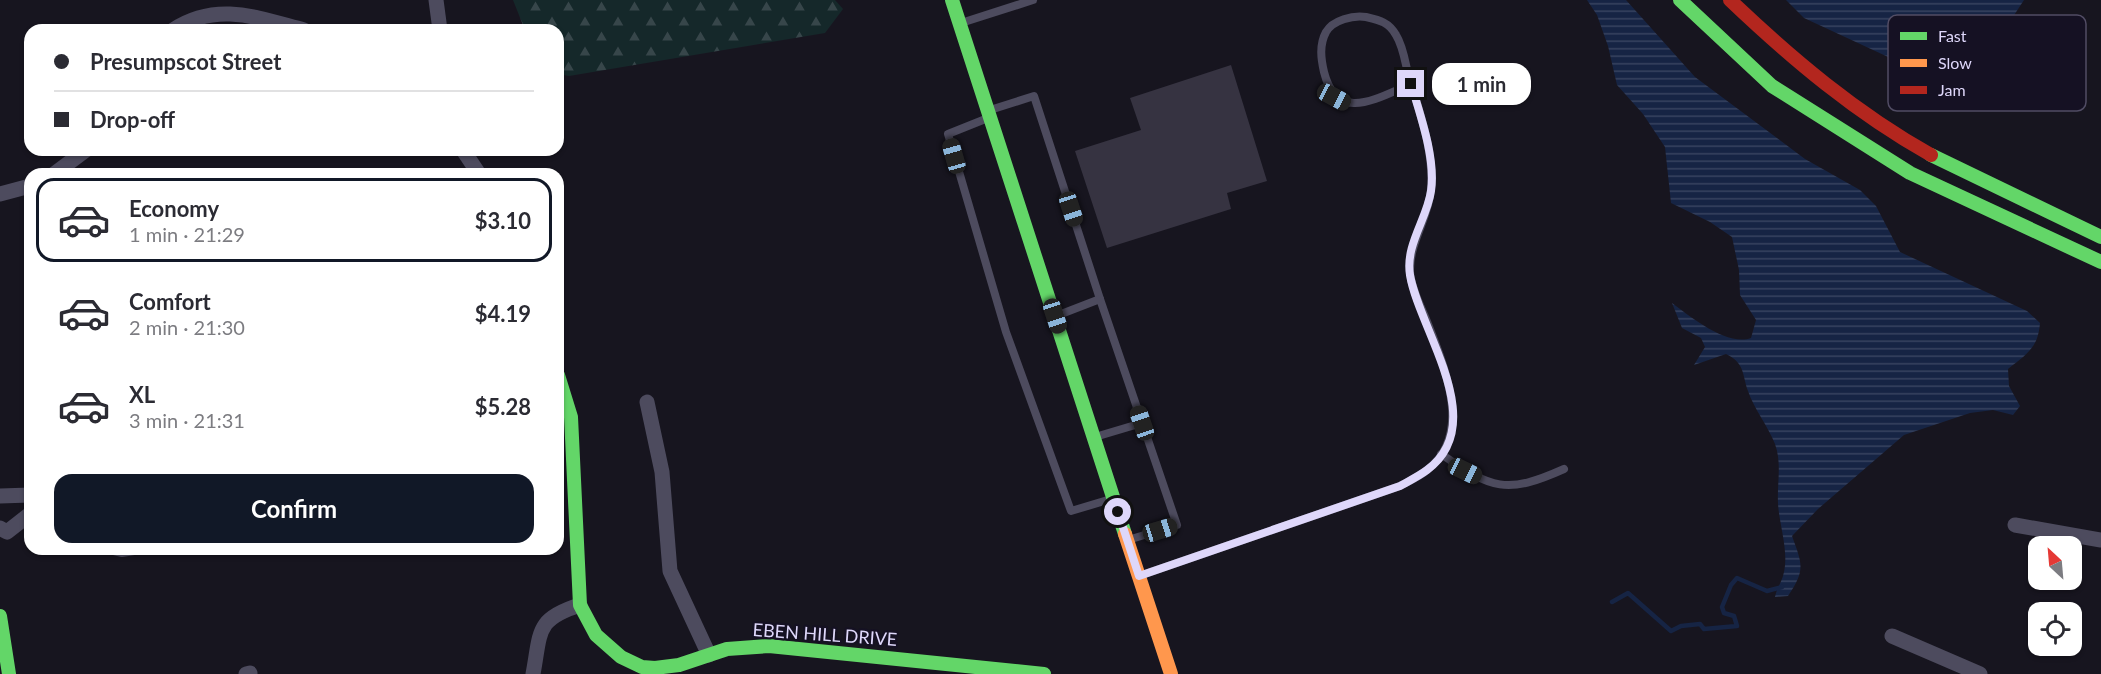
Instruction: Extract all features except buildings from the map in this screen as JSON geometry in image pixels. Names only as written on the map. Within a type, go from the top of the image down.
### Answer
[{"type":"main road","points":[[952,0],[1171,674]]},
{"type":"main road","points":[[1680,0],[1772,86],[1910,173],[2101,262]]},
{"type":"main road","points":[[1730,0],[1766,35],[1818,79],[1900,136],[2012,196],[2101,237]]},
{"type":"main road","name":"EBEN HILL DRIVE","points":[[564,394],[571,417],[580,605],[587,623],[597,636],[610,651],[626,661],[644,668],[664,670],[736,647],[778,646],[1044,674]]},
{"type":"main road","points":[[0,616],[9,674]]},
{"type":"street","points":[[436,0],[439,24]]},
{"type":"street","points":[[184,24],[200,15],[219,14],[247,15],[281,24]]},
{"type":"street","points":[[62,168],[78,156]]},
{"type":"street","points":[[0,194],[24,188]]},
{"type":"street","points":[[647,402],[662,472],[670,571],[710,655]]},
{"type":"street","points":[[0,496],[24,495]]},
{"type":"street","points":[[0,528],[6,532],[24,518]]},
{"type":"street","points":[[2015,525],[2101,540]]},
{"type":"street","points":[[533,674],[543,625],[559,611],[580,605]]},
{"type":"street","points":[[1892,636],[1980,674]]},
{"type":"lane","points":[[959,24],[1034,0]]},
{"type":"lane","points":[[1139,576],[1400,486],[1428,470],[1447,447],[1453,425],[1450,390],[1410,274],[1411,251],[1431,190],[1427,146],[1411,84],[1396,34],[1384,21],[1361,16],[1342,19],[1326,32],[1320,55],[1326,79],[1334,97],[1347,104],[1364,101],[1411,84]]},
{"type":"lane","points":[[1113,498],[1071,511],[1006,332],[948,134],[1034,96],[1177,525],[1127,540]]},
{"type":"lane","points":[[1055,316],[1100,299]]},
{"type":"lane","points":[[1094,438],[1142,423]]},
{"type":"lane","points":[[1441,454],[1465,471],[1496,485],[1525,484],[1564,469]]},
{"type":"green space","points":[[513,0],[835,0],[843,9],[825,33],[569,76],[564,75],[564,24],[523,24]]},
{"type":"water","points":[[1587,0],[1626,0],[1695,77],[1805,159],[1860,190],[1876,206],[1900,252],[2027,311],[2040,323],[2034,345],[2008,369],[2009,386],[2020,406],[2013,415],[1993,410],[1970,413],[1904,435],[1818,509],[1792,536],[1801,566],[1798,579],[1788,596],[1775,597],[1783,576],[1785,558],[1778,503],[1779,466],[1775,444],[1751,398],[1737,361],[1726,354],[1694,365],[1705,347],[1701,338],[1682,328],[1672,303],[1698,322],[1720,334],[1742,340],[1751,338],[1756,320],[1740,295],[1739,270],[1732,237],[1710,222],[1671,203],[1665,147],[1643,114],[1617,85],[1608,46],[1597,15]]},
{"type":"water","points":[[1786,0],[2024,0],[2014,15],[1888,15],[1888,57],[1804,18]]},
{"type":"waterway","points":[[1612,602],[1628,593],[1671,631],[1681,626],[1700,624],[1704,629],[1737,626],[1734,616],[1724,613],[1722,607],[1731,585],[1737,578],[1767,591],[1782,587]]},
{"type":"traffic: fast","points":[[952,0],[1125,534]]},
{"type":"traffic: fast","points":[[1680,0],[1772,86],[1910,173],[2101,262]]},
{"type":"traffic: fast","points":[[1931,155],[2101,237]]},
{"type":"traffic: fast","points":[[564,394],[571,417],[580,605],[596,635],[621,657],[642,667],[655,668],[679,665],[727,649],[769,646],[1044,674]]},
{"type":"traffic: fast","points":[[0,616],[9,674]]},
{"type":"traffic: slow","points":[[1125,534],[1171,674]]},
{"type":"traffic: jam","points":[[1730,0],[1826,84],[1903,139],[1931,155]]},
{"type":"route","points":[[1118,512],[1139,576],[1400,486],[1428,470],[1447,447],[1453,425],[1450,390],[1410,274],[1411,251],[1431,190],[1429,157],[1423,125],[1411,84]]}]
